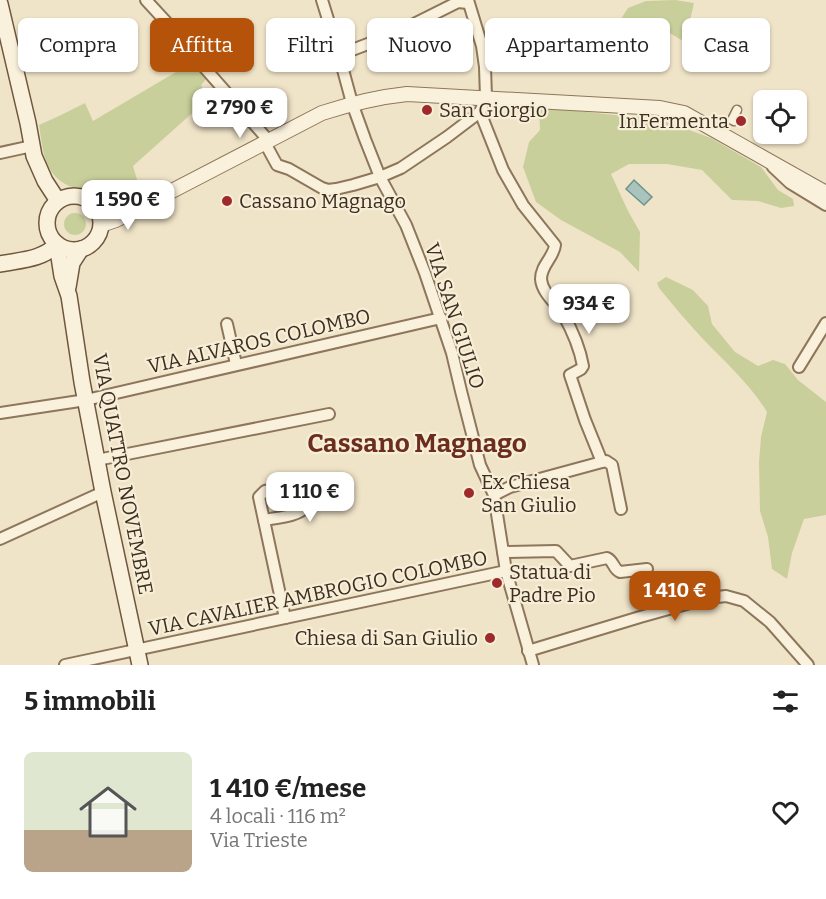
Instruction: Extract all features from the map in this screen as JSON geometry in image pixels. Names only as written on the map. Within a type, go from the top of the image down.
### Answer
[{"type":"main road","points":[[0,4],[34,156],[41,173],[58,201],[65,197],[81,196],[95,205],[99,211],[101,225]]},
{"type":"main road","name":"VIA QUATTRO NOVEMBRE","points":[[58,201],[48,214],[48,230],[51,238],[57,244],[67,290],[86,400],[138,658]]},
{"type":"main road","name":"VIA QUATTRO NOVEMBRE","points":[[67,290],[72,263],[81,249],[95,241],[101,225]]},
{"type":"main road","points":[[0,264],[42,256],[57,244],[72,250],[81,249]]},
{"type":"main road","points":[[42,256],[60,261]]},
{"type":"street","points":[[146,0],[180,37],[267,142],[277,165],[328,190],[380,177],[401,168],[480,112],[486,97],[482,46],[468,2],[458,2],[394,34],[355,49]]},
{"type":"street","name":"VIA SAN GIULIO","points":[[322,0],[328,18]]},
{"type":"street","name":"VIA SAN GIULIO","points":[[344,72],[352,103],[380,177],[406,225],[453,353],[480,465],[494,495],[506,571],[533,665]]},
{"type":"street","points":[[101,225],[116,220],[322,113],[352,103],[407,94],[660,108],[684,113],[826,193]]},
{"type":"street","points":[[734,121],[732,120],[738,110]]},
{"type":"street","points":[[480,112],[503,170],[523,205],[555,245],[555,250],[543,268],[541,277],[543,288],[563,314],[578,347],[584,366],[570,375],[602,462]]},
{"type":"street","points":[[0,153],[32,146]]},
{"type":"street","points":[[759,155],[790,183],[826,205]]},
{"type":"street","points":[[95,205],[114,209],[140,207]]},
{"type":"street","name":"VIA ALVAROS COLOMBO","points":[[0,413],[86,400],[441,318]]},
{"type":"street","points":[[800,367],[826,323]]},
{"type":"street","points":[[226,324],[236,364]]},
{"type":"street","points":[[98,460],[329,414]]},
{"type":"street","points":[[494,495],[510,487],[606,461],[612,465],[621,509]]},
{"type":"street","points":[[285,618],[259,497],[265,491],[324,480]]},
{"type":"street","points":[[264,520],[303,510],[306,498],[303,483]]},
{"type":"street","points":[[0,539],[104,492]]},
{"type":"street","points":[[503,552],[556,551],[570,566],[607,558],[620,572],[647,569]]},
{"type":"street","name":"VIA CAVALIER AMBROGIO COLOMBO","points":[[65,665],[138,658],[285,618],[506,571]]},
{"type":"street","points":[[528,651],[708,598],[726,596],[744,601],[770,622],[808,665]]},
{"type":"green space","points":[[675,0],[694,3],[691,18],[682,18],[682,40],[670,34],[670,18],[622,18],[628,8],[646,1]]},
{"type":"green space","points":[[176,72],[202,72],[207,78],[201,85],[208,99],[133,166],[141,193],[128,198],[104,202],[88,191],[60,181],[49,168],[43,152],[39,125],[85,103],[93,121]]},
{"type":"green space","points":[[539,107],[654,117],[711,138],[761,167],[778,190],[793,199],[794,206],[781,208],[758,201],[732,200],[702,170],[667,164],[629,164],[611,174],[640,232],[639,272],[620,252],[561,220],[536,202],[523,167],[529,142],[540,130]]},
{"type":"green space","points":[[71,213],[79,213],[86,220],[86,228],[79,235],[71,235],[64,228],[64,220]]},
{"type":"green space","points":[[666,277],[693,290],[708,306],[712,324],[735,352],[758,366],[773,360],[785,364],[798,380],[826,402],[826,515],[804,519],[792,553],[787,579],[772,569],[768,537],[760,511],[759,462],[761,437],[767,412],[745,383],[696,332],[659,288],[657,283]]},
{"type":"water","points":[[634,180],[652,197],[644,205],[626,189]]},
{"type":"place","name":"San Giorgio","points":[[427,110]]},
{"type":"place","name":"InFermenta","points":[[741,121]]},
{"type":"place","name":"Cassano Magnago","points":[[227,201]]},
{"type":"place","name":"Ex Chiesa San Giulio","points":[[469,493]]},
{"type":"place","name":"Statua di Padre Pio","points":[[497,583]]},
{"type":"place","name":"Chiesa di San Giulio","points":[[490,638]]},
{"type":"district","name":"Cassano Magnago","points":[[417,443]]}]
